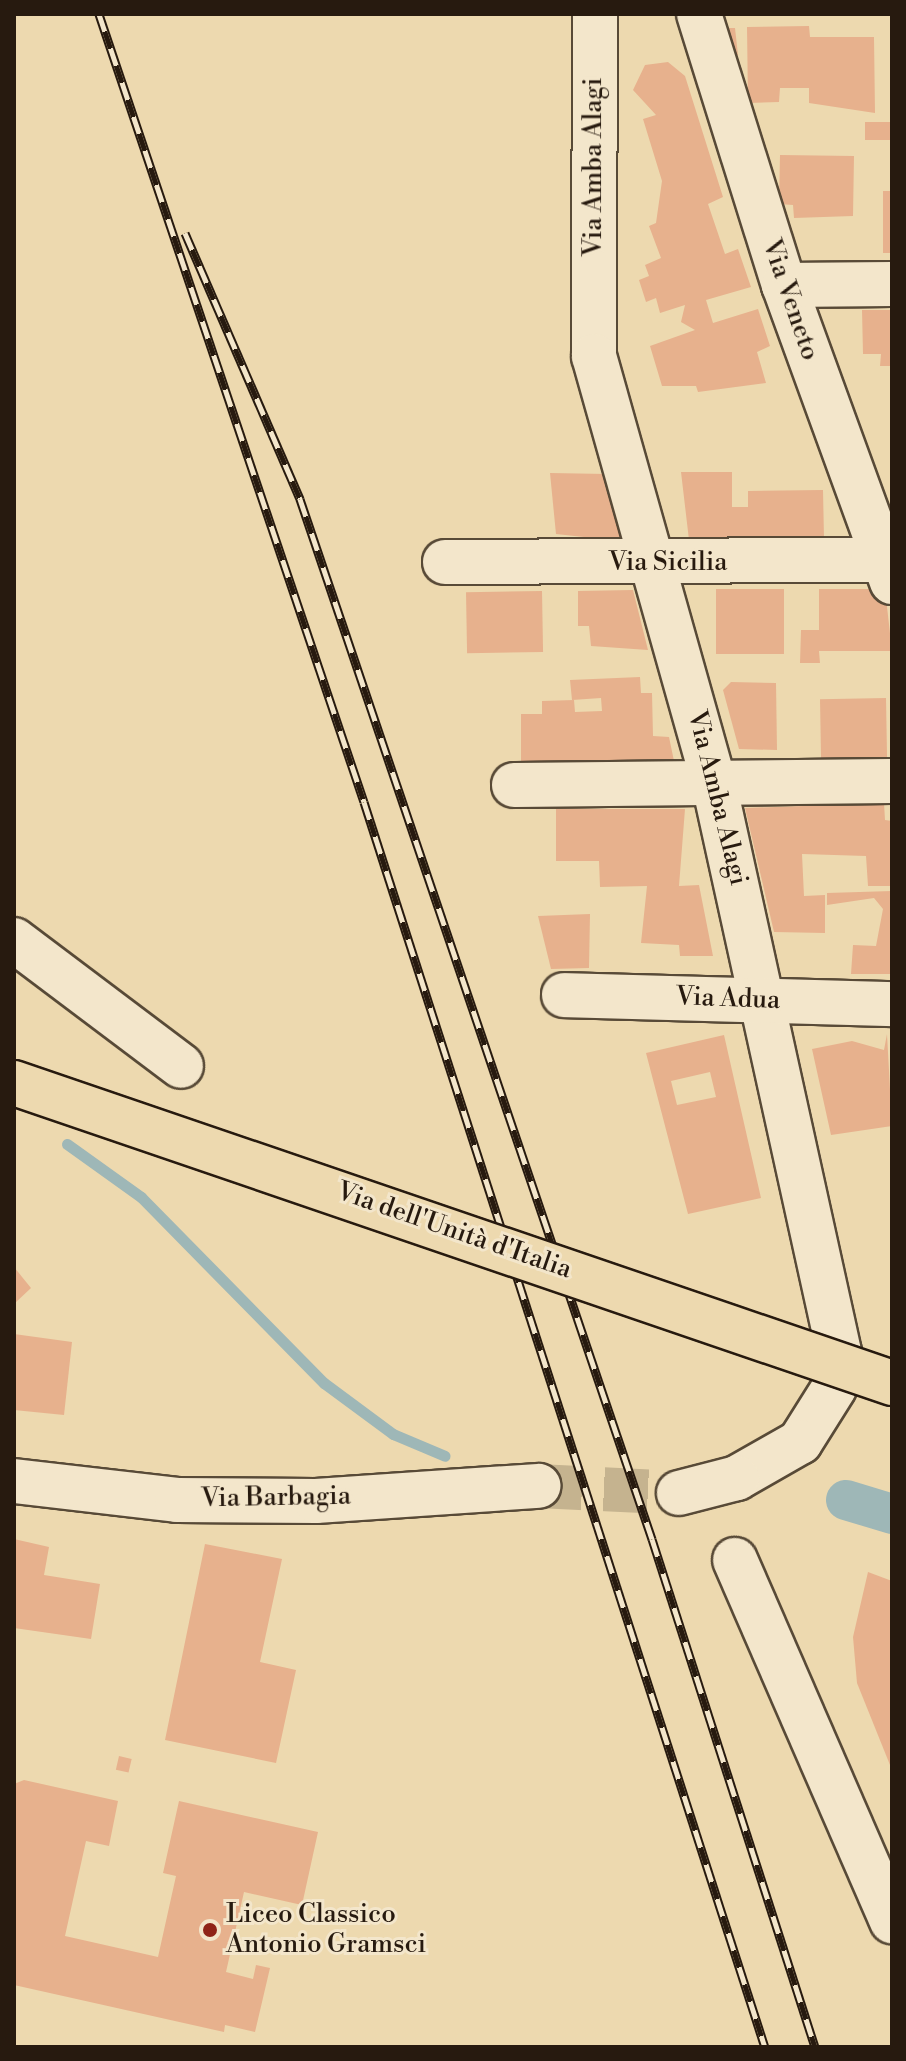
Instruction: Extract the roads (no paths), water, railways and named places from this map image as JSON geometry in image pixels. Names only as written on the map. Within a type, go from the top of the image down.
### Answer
[{"type":"main road","name":"Via dell'Unità d'Italia","points":[[14,1083],[892,1383]]},
{"type":"street","name":"Via Amba Alagi","points":[[595,14],[594,356],[658,563],[713,779],[831,1296],[839,1352],[834,1388],[800,1442],[737,1478],[679,1493]]},
{"type":"street","name":"Via Veneto","points":[[699,14],[784,285],[890,568]]},
{"type":"street","points":[[784,285],[892,284]]},
{"type":"street","name":"Via Sicilia","points":[[445,562],[890,568]]},
{"type":"street","points":[[514,785],[713,779],[892,781]]},
{"type":"street","points":[[14,940],[181,1066]]},
{"type":"street","name":"Via Adua","points":[[564,995],[892,1004]]},
{"type":"street","name":"Via Barbagia","points":[[14,1481],[177,1500],[316,1501],[538,1486]]},
{"type":"street","points":[[735,1560],[892,1921]]},
{"type":"waterway","points":[[67,1144],[141,1197],[324,1383],[393,1434],[445,1456]]},
{"type":"waterway","points":[[846,1500],[892,1514]]},
{"type":"tunnel","points":[[538,1486],[679,1493]]},
{"type":"railway","points":[[99,14],[364,802],[765,2047]]},
{"type":"railway","points":[[185,233],[300,499],[652,1539],[815,2047]]},
{"type":"place","name":"Liceo Classico Antonio Gramsci","points":[[210,1930]]}]
